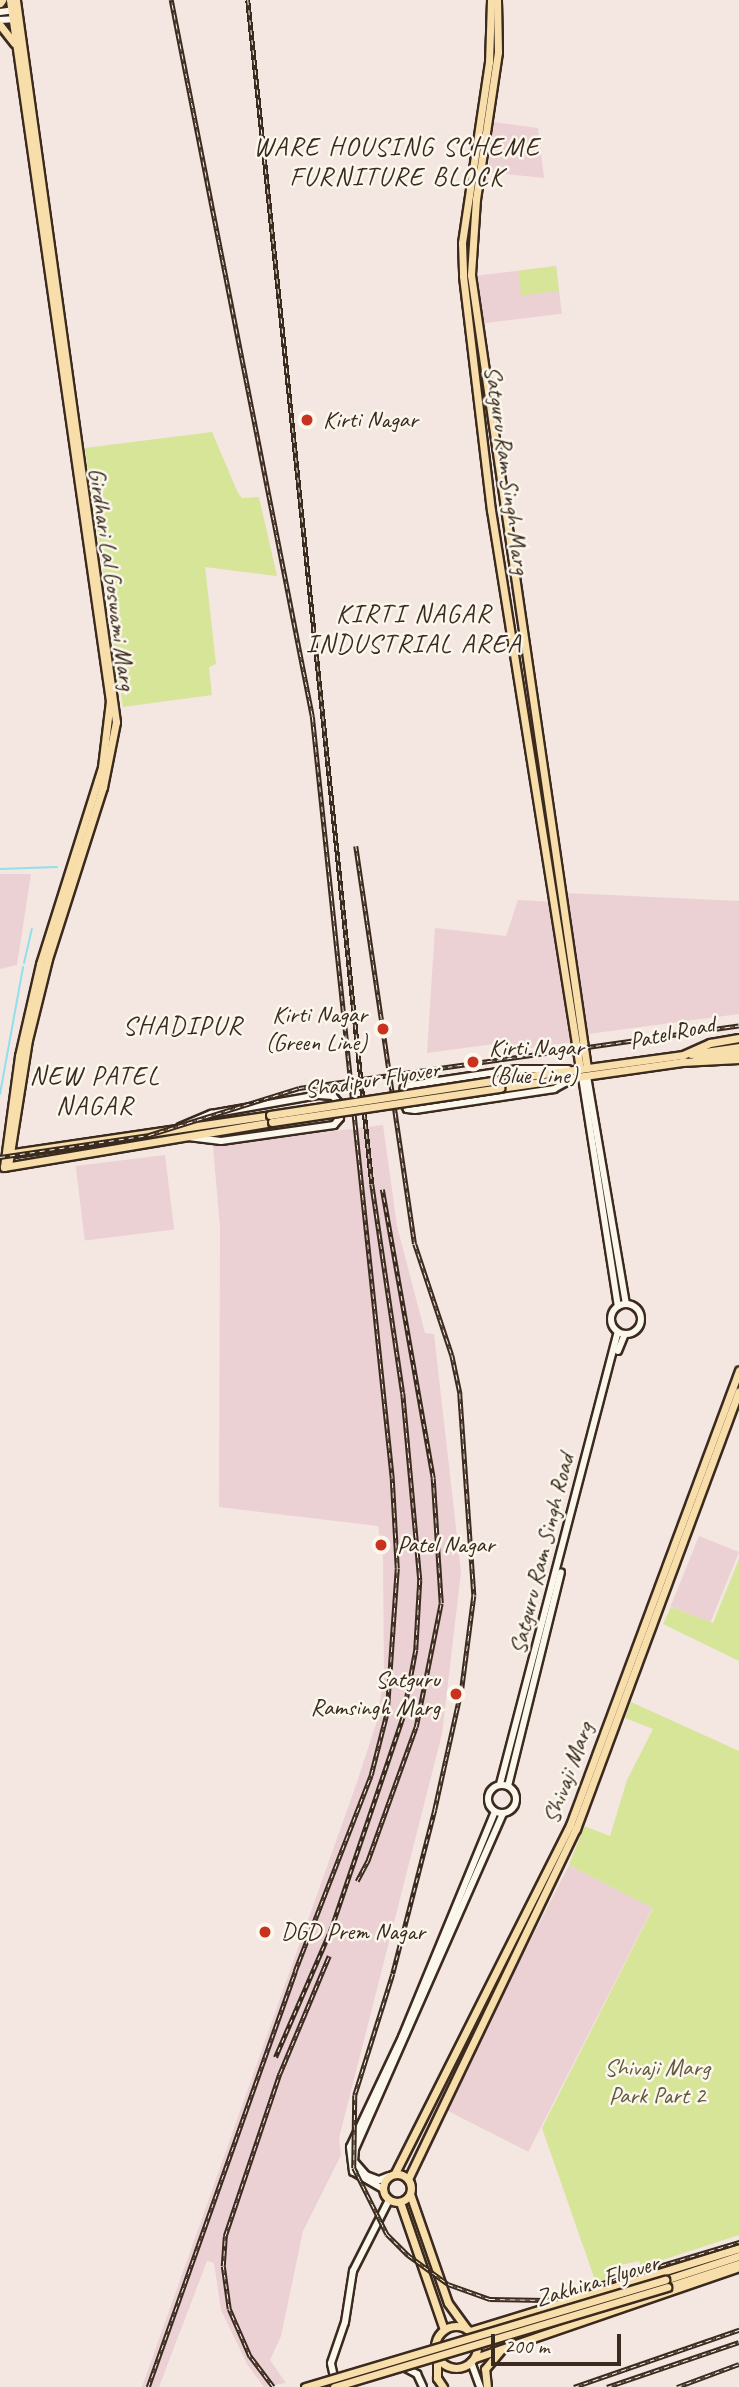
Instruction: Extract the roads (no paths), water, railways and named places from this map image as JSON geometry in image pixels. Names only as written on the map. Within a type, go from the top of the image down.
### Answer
[{"type":"main road","name":"Girdhari Lal Goswami Marg","points":[[4,1167],[19,1056],[40,964],[99,778],[110,721],[30,118],[16,19],[10,0]]},
{"type":"main road","name":"Girdhari Lal Goswami Marg","points":[[14,10],[16,0]]},
{"type":"main road","name":"Satguru Ram Singh Marg","points":[[491,0],[489,62],[462,243],[463,276],[491,510],[580,1073]]},
{"type":"main road","name":"Satguru Ram Singh Marg","points":[[497,0],[498,52],[476,198],[471,275],[580,1073]]},
{"type":"main road","name":"Girdhari Lal Goswami Marg","points":[[16,19],[16,47],[30,118]]},
{"type":"main road","points":[[0,22],[16,47]]},
{"type":"main road","name":"Patel Road","points":[[682,1058],[710,1043],[739,1038]]},
{"type":"main road","points":[[682,1058],[739,1047]]},
{"type":"main road","points":[[682,1058],[739,1053]]},
{"type":"main road","name":"Patel Road","points":[[580,1073],[682,1058],[739,1059]]},
{"type":"main road","name":"Shadipur Flyover","points":[[182,1136],[271,1119],[580,1073]]},
{"type":"main road","name":"Shadipur Flyover","points":[[178,1128],[271,1119]]},
{"type":"main road","points":[[4,1155],[178,1128]]},
{"type":"main road","points":[[4,1167],[182,1136]]},
{"type":"main road","name":"Shivaji Marg","points":[[392,2175],[570,1825],[739,1370]]},
{"type":"main road","name":"Shivaji Marg","points":[[408,2179],[576,1829],[739,1391]]},
{"type":"main road","points":[[410,2194],[400,2202],[389,2200],[383,2189],[392,2175],[408,2179],[410,2194],[448,2303],[477,2344],[473,2360]]},
{"type":"main road","points":[[400,2202],[444,2330]]},
{"type":"main road","points":[[442,2387],[435,2345],[444,2330],[455,2326],[469,2330],[739,2248]]},
{"type":"main road","name":"Zakhira Flyover","points":[[335,2387],[666,2283],[739,2256]]},
{"type":"main road","points":[[437,2356],[452,2368],[507,2344],[739,2265]]},
{"type":"main road","name":"Zakhira Flyover","points":[[305,2387],[666,2283],[739,2265]]},
{"type":"main road","points":[[483,2383],[485,2369],[507,2344]]},
{"type":"street","points":[[0,12],[14,10]]},
{"type":"street","points":[[0,22],[16,19]]},
{"type":"street","points":[[518,1069],[580,1073],[554,1089],[415,1110],[407,1109],[402,1100],[404,1088],[411,1085],[518,1069]]},
{"type":"street","points":[[580,1073],[626,1304],[641,1317],[638,1328],[621,1333],[611,1321],[618,1306],[580,1073]]},
{"type":"street","points":[[178,1128],[211,1114],[319,1095],[333,1096],[338,1102],[340,1118],[334,1125],[222,1141],[182,1136]]},
{"type":"street","points":[[618,1306],[626,1304]]},
{"type":"street","name":"Satguru Ram Singh Road","points":[[504,1785],[621,1333]]},
{"type":"street","points":[[383,2189],[353,2172],[350,2147],[402,2037],[495,1811],[489,1794],[504,1785],[515,1803],[503,1813],[355,2149],[354,2161],[366,2175],[379,2180],[392,2175]]},
{"type":"street","points":[[495,1811],[503,1813]]},
{"type":"street","points":[[335,2387],[332,2357],[345,2322],[357,2258],[389,2200]]},
{"type":"street","points":[[473,2360],[483,2383]]},
{"type":"street","points":[[404,2367],[417,2374],[423,2387]]},
{"type":"waterway","points":[[0,869],[57,867]]},
{"type":"waterway","points":[[24,963],[32,929]]},
{"type":"waterway","points":[[0,1094],[23,967]]},
{"type":"railway","points":[[148,2387],[295,1971],[371,1775],[387,1712],[397,1568],[392,1478],[312,716],[171,0]]},
{"type":"railway","points":[[248,0],[372,1184],[403,1393],[420,1580],[416,1650],[403,1718],[332,1928],[276,2057]]},
{"type":"railway","points":[[356,846],[415,1244],[452,1355],[460,1394],[474,1596],[462,1688],[435,1810],[393,1974],[355,2095],[354,2168],[387,2234],[408,2255],[448,2284],[490,2299],[546,2300],[739,2242]]},
{"type":"railway","points":[[0,1157],[149,1135],[299,1088],[739,1025]]},
{"type":"railway","points":[[357,1881],[368,1860],[416,1727],[441,1603],[433,1478],[382,1189]]},
{"type":"railway","points":[[273,2387],[250,2357],[229,2309],[223,2266],[225,2236],[280,2073],[329,1956]]},
{"type":"railway","points":[[574,2387],[739,2330]]},
{"type":"railway","points":[[607,2387],[739,2342]]},
{"type":"railway","points":[[677,2387],[739,2364]]},
{"type":"place","name":"Kirti Nagar","points":[[307,420]]},
{"type":"place","name":"Kirti Nagar (Green Line)","points":[[383,1029]]},
{"type":"place","name":"Kirti Nagar (Blue Line)","points":[[473,1062]]},
{"type":"place","name":"Patel Nagar","points":[[381,1545]]},
{"type":"place","name":"Satguru Ramsingh Marg","points":[[456,1694]]},
{"type":"place","name":"DGD Prem Nagar","points":[[265,1932]]},
{"type":"district","name":"WARE HOUSING SCHEME FURNITURE BLOCK","points":[[397,162]]},
{"type":"district","name":"KIRTI NAGAR INDUSTRIAL AREA","points":[[414,629]]},
{"type":"district","name":"SHADIPUR","points":[[183,1026]]},
{"type":"district","name":"NEW PATEL NAGAR","points":[[95,1091]]},
{"type":"park label","name":"Shivaji Marg Park Part 2","points":[[657,2082]]}]
